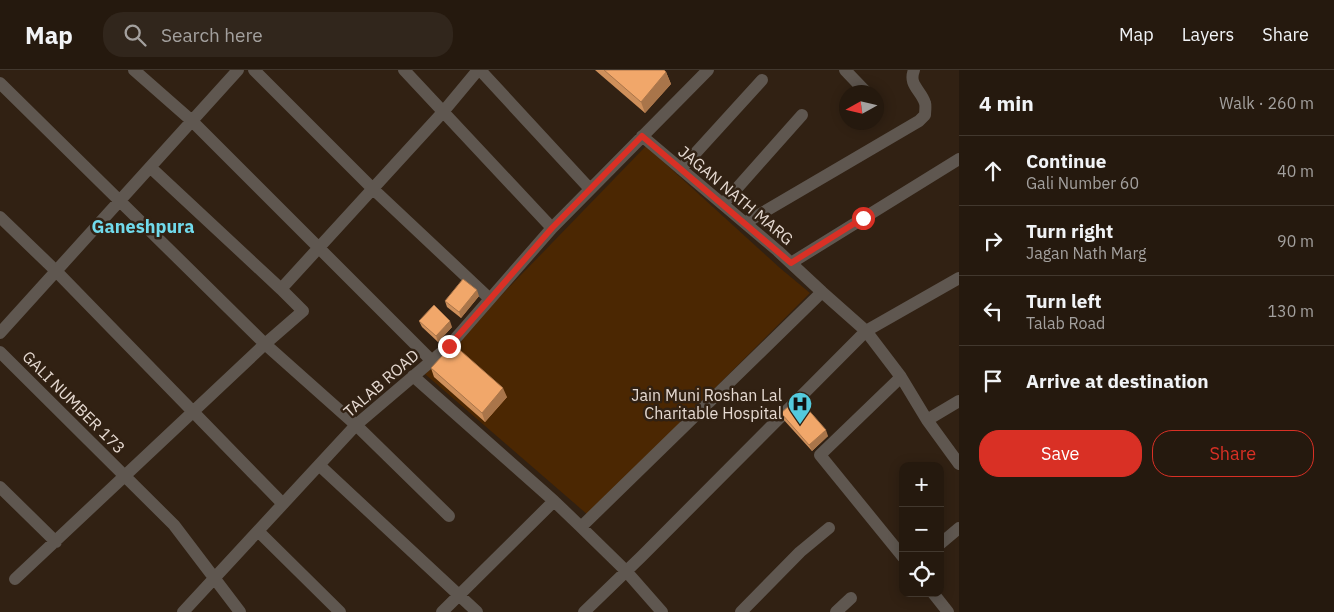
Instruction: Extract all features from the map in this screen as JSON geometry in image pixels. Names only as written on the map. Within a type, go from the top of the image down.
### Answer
[{"type":"street","points":[[134,70],[192,121],[432,360]]},
{"type":"street","points":[[0,333],[238,70]]},
{"type":"street","points":[[254,70],[373,189],[490,299]]},
{"type":"street","points":[[404,70],[552,228]]},
{"type":"street","points":[[280,289],[443,112],[479,70],[590,189]]},
{"type":"street","name":"TALAB ROAD","points":[[183,612],[356,425],[449,346],[552,228],[708,70]]},
{"type":"street","points":[[845,70],[859,85]]},
{"type":"street","points":[[745,223],[919,121],[925,115],[926,103],[912,82],[911,76],[914,70]]},
{"type":"street","points":[[681,169],[762,80]]},
{"type":"street","points":[[0,83],[265,344],[356,425],[449,516]]},
{"type":"street","points":[[723,204],[802,115]]},
{"type":"street","name":"JAGAN NATH MARG","points":[[642,136],[791,263],[866,332],[901,377],[926,420],[959,464]]},
{"type":"street","points":[[791,263],[959,159]]},
{"type":"street","points":[[15,579],[265,344],[303,311],[150,167]]},
{"type":"street","points":[[0,217],[56,271],[283,504]]},
{"type":"street","points":[[584,612],[866,332],[959,278]]},
{"type":"street","points":[[581,527],[822,292]]},
{"type":"street","name":"GALI NUMBER 173","points":[[0,352],[174,525],[240,612]]},
{"type":"street","points":[[413,376],[554,501],[626,571],[662,612]]},
{"type":"street","points":[[900,552],[820,455],[901,377]]},
{"type":"street","points":[[926,420],[959,401]]},
{"type":"street","points":[[319,465],[478,612]]},
{"type":"street","points":[[0,487],[56,542]]},
{"type":"street","points":[[442,612],[554,501]]},
{"type":"street","points":[[741,612],[800,552],[829,528]]},
{"type":"street","points":[[944,541],[959,528]]},
{"type":"street","points":[[258,531],[340,612]]},
{"type":"street","points":[[936,597],[948,612]]},
{"type":"street","points":[[836,612],[851,598]]},
{"type":"shaded area","points":[[646,146],[810,293],[588,515],[425,374]]},
{"type":"building","points":[[604,70],[664,70],[666,72],[641,102]]},
{"type":"building","points":[[463,279],[477,290],[459,312],[445,301]]},
{"type":"building","points":[[434,305],[450,321],[436,336],[419,321]]},
{"type":"building","points":[[453,344],[503,388],[482,413],[431,368]]},
{"type":"building","points":[[798,398],[826,430],[809,445],[781,413]]},
{"type":"place","name":"Jain Muni Roshan Lal Charitable Hospital","points":[[800,425]]},
{"type":"district","name":"Ganeshpura","points":[[143,226]]},
{"type":"route","points":[[449,346],[552,228],[642,136],[791,263],[863,218]]}]
